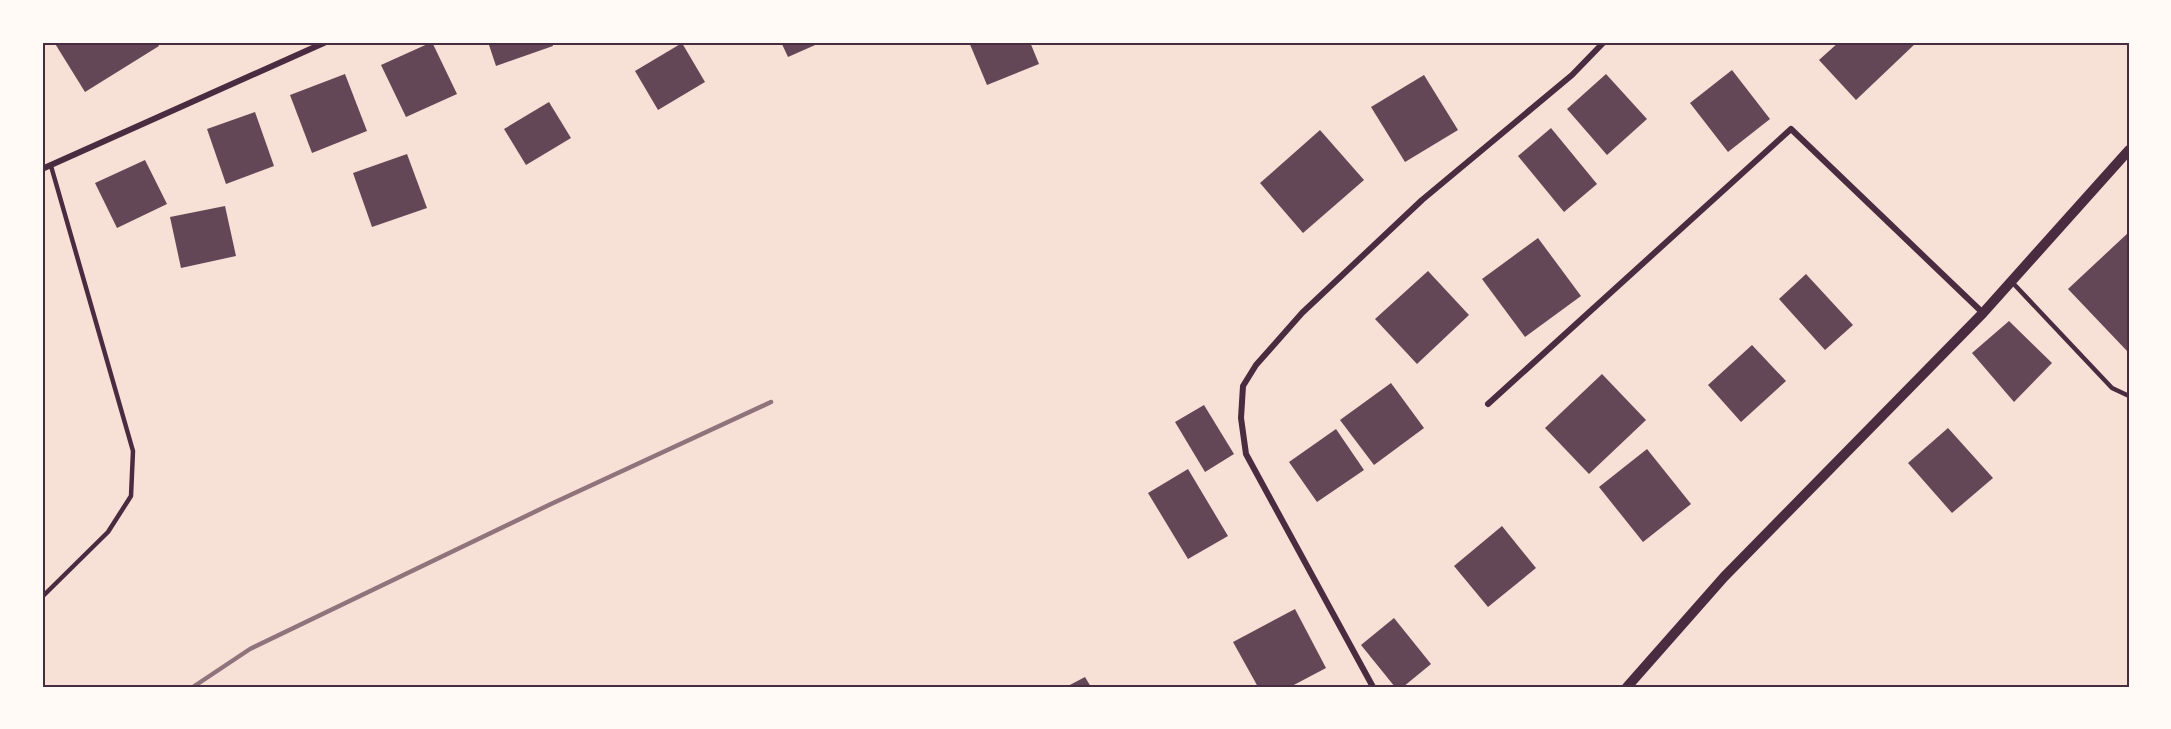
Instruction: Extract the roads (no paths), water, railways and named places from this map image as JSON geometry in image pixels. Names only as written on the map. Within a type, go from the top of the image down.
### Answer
[{"type":"street","points":[[306,42],[306,51]]},
{"type":"street","points":[[42,169],[326,42]]},
{"type":"street","points":[[1373,687],[1246,454],[1240,418],[1243,386],[1256,365],[1302,313],[1422,200],[1572,75],[1604,42]]},
{"type":"street","points":[[1488,404],[1791,129],[1983,313]]},
{"type":"street","points":[[1627,687],[1724,577],[1983,313],[2129,150]]},
{"type":"lane","points":[[42,597],[108,532],[131,496],[133,451],[51,165]]},
{"type":"lane","points":[[2011,280],[2112,388],[2129,396]]},
{"type":"railway","points":[[193,687],[250,649],[551,504],[771,402]]}]
